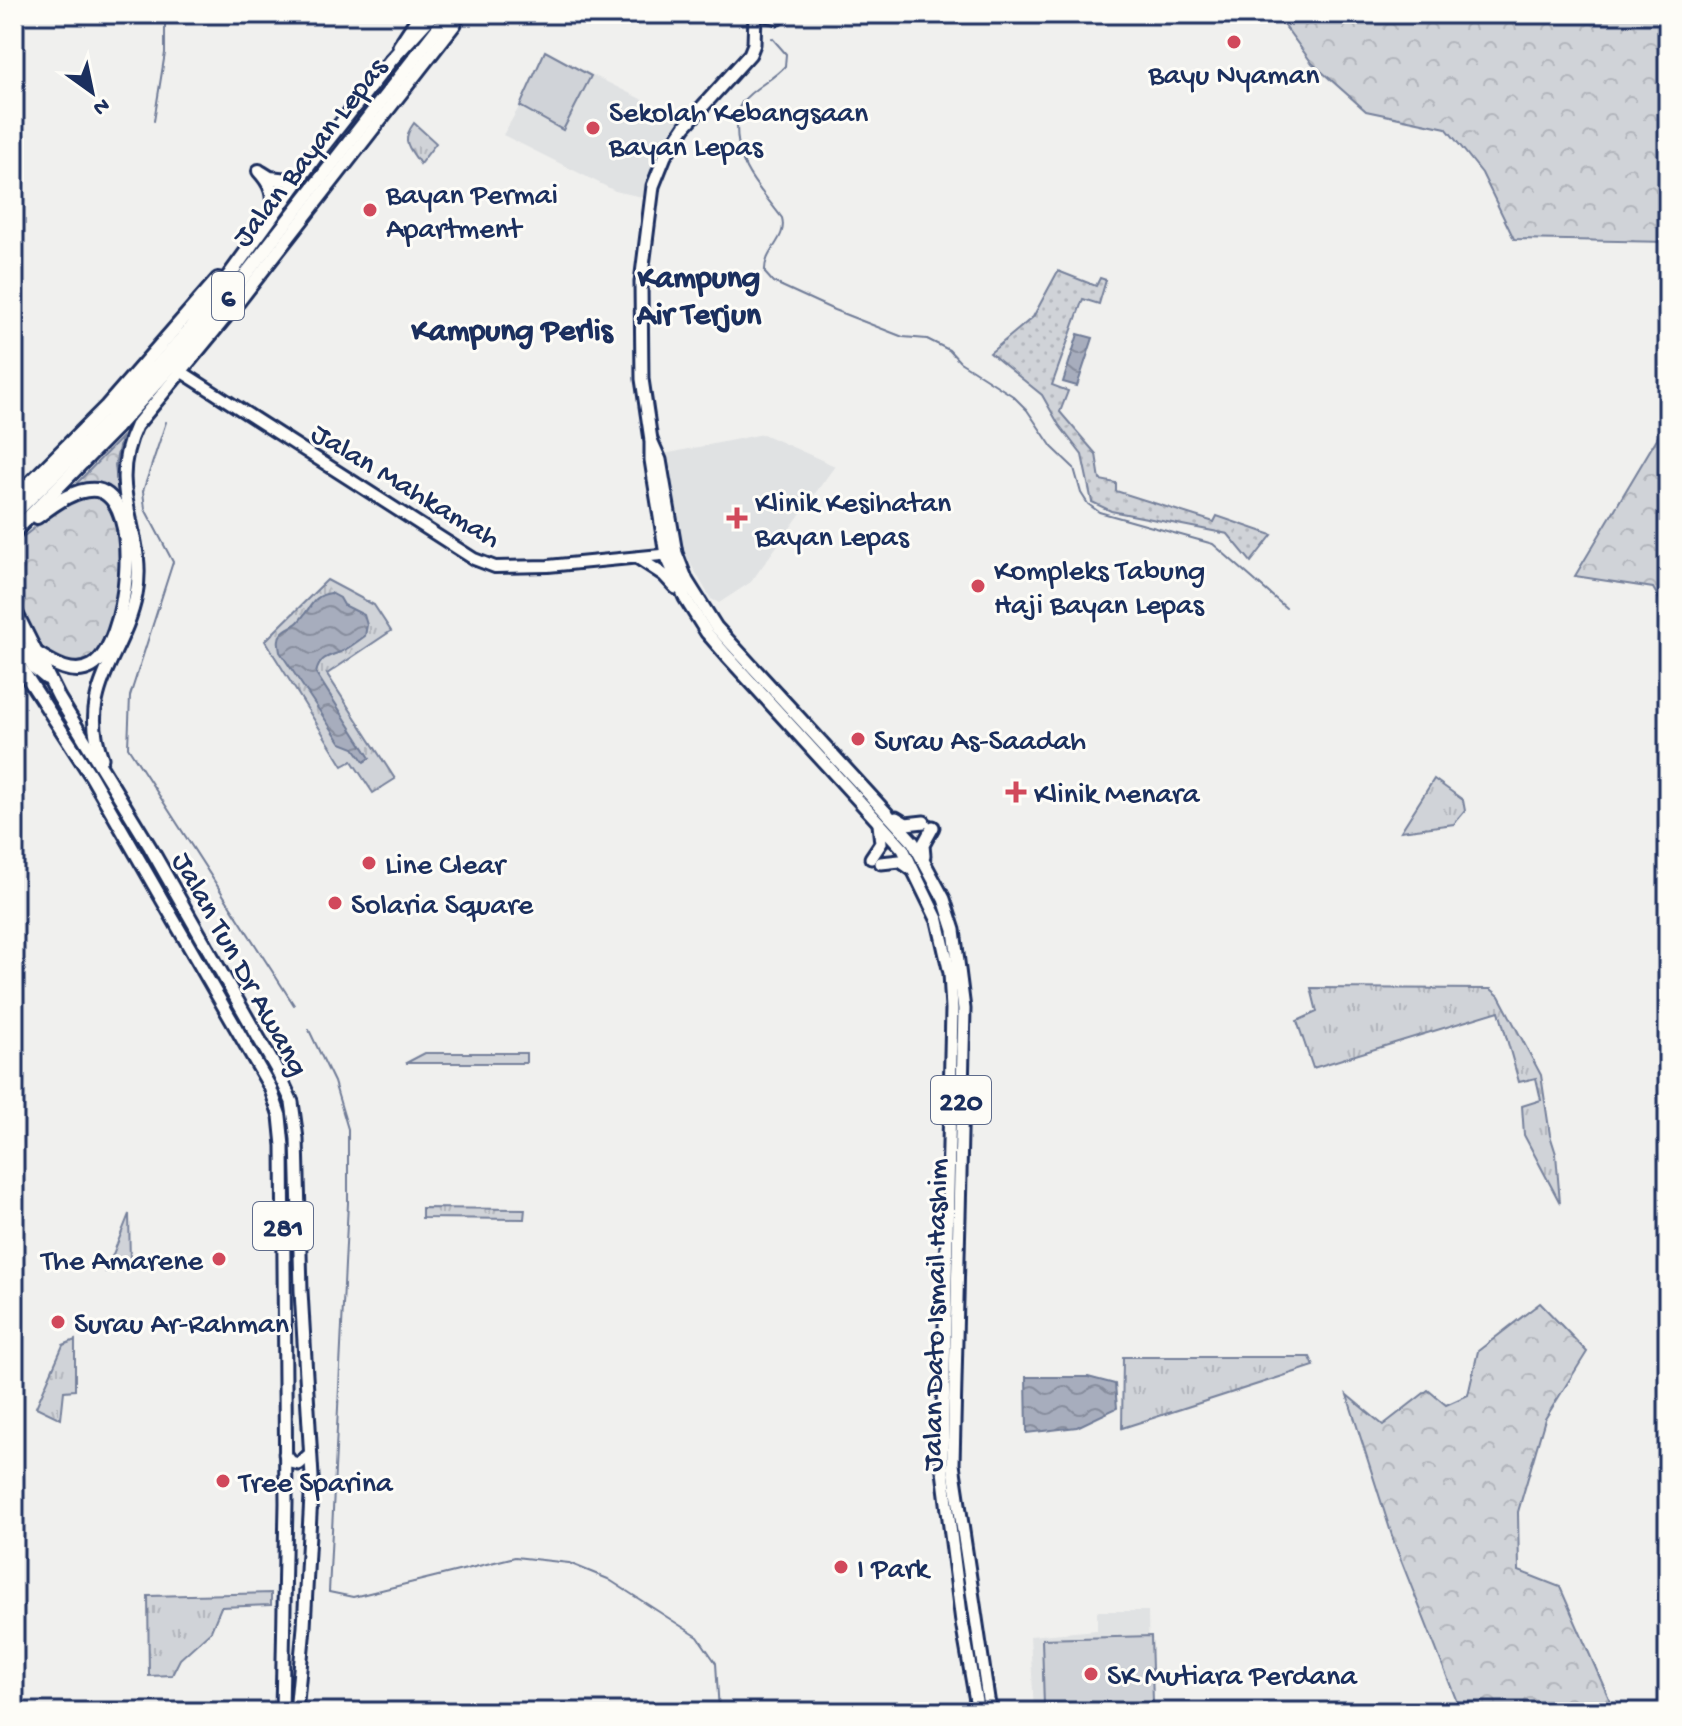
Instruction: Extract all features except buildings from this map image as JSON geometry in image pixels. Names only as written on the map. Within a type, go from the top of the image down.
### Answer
[{"type":"highway","name":"Jalan Bayan Lepas","points":[[14,533],[112,424],[191,328],[297,181],[391,60],[433,14]]},
{"type":"highway","name":"Jalan Bayan Lepas","points":[[14,514],[112,424],[193,342],[449,14]]},
{"type":"highway","points":[[403,72],[463,14]]},
{"type":"highway","points":[[273,213],[274,194],[259,171],[270,178],[297,181]]},
{"type":"highway","points":[[14,499],[107,406],[225,271],[246,252]]},
{"type":"highway","points":[[14,533],[81,491],[95,490],[104,492],[113,501],[126,543],[126,587],[118,625],[107,652],[91,667],[79,670],[59,666],[36,653]]},
{"type":"main road","name":"Jalan Bayan Lepas","points":[[391,60],[420,14]]},
{"type":"main road","points":[[117,792],[94,731],[93,715],[100,681],[129,619],[136,594],[138,570],[122,476],[126,447],[136,426],[182,372],[463,14]]},
{"type":"main road","name":"Jalan Dato Ismail Hashim","points":[[755,14],[754,44],[750,54],[678,135],[665,156],[653,186],[641,282],[642,379],[651,440],[660,460],[671,554],[685,598],[707,633],[903,849],[938,921],[952,992],[942,1463],[962,1622],[978,1712]]},
{"type":"main road","points":[[762,14],[778,18]]},
{"type":"main road","name":"Jalan Mahkamah","points":[[182,372],[474,559],[495,567],[548,566],[671,554]]},
{"type":"main road","name":"Jalan Dato Ismail Hashim","points":[[671,554],[709,615],[717,619],[726,618],[722,626],[724,635],[913,842],[949,914],[964,1009],[953,1464],[990,1712]]},
{"type":"main road","points":[[638,558],[664,575],[685,598]]},
{"type":"main road","name":"Jalan Tun Dr Awang","points":[[14,608],[48,679],[117,792],[278,1072],[292,1102],[297,1139],[300,1278],[312,1502],[296,1712]]},
{"type":"main road","points":[[14,634],[34,668],[48,679]]},
{"type":"main road","name":"Jalan Tun Dr Awang","points":[[14,657],[91,776],[275,1098],[280,1116],[283,1146],[286,1503],[282,1712]]},
{"type":"main road","points":[[892,816],[906,824],[928,824],[923,845],[926,864]]},
{"type":"main road","points":[[878,823],[881,843],[876,860],[900,861],[916,873]]},
{"type":"main road","points":[[285,1454],[291,1462],[299,1464],[310,1454]]},
{"type":"main road","points":[[286,1503],[295,1493],[302,1491],[312,1502]]},
{"type":"shaded area","name":"Sekolah Kebangsaan Bayan Lepas","points":[[545,51],[685,121],[671,137],[654,166],[642,197],[615,191],[503,135]]},
{"type":"shaded area","name":"Klinik Kesihatan Bayan Lepas","points":[[763,434],[835,466],[751,582],[719,603],[711,599],[678,542],[673,494],[664,454]]},
{"type":"shaded area","name":"SK Mutiara Perdana","points":[[1097,1611],[1148,1611],[1150,1712],[1034,1712],[1030,1636],[1097,1630]]},
{"type":"green space","points":[[1276,14],[1668,14],[1668,242],[1514,239],[1482,173],[1446,128],[1366,111],[1312,63]]},
{"type":"green space","points":[[545,51],[591,76],[563,130],[520,106]]},
{"type":"green space","points":[[414,123],[436,143],[420,164],[407,140]]},
{"type":"green space","points":[[1058,271],[1096,286],[1100,278],[1106,280],[1099,304],[1083,299],[1052,385],[1068,391],[1060,412],[1096,454],[1100,480],[1116,483],[1116,491],[1214,522],[1217,516],[1272,535],[1251,562],[1228,534],[1111,511],[1092,502],[1082,455],[1059,425],[1042,395],[990,353],[1033,317]]},
{"type":"green space","points":[[1668,420],[1668,614],[1653,588],[1575,576]]},
{"type":"green space","points":[[121,438],[115,465],[118,492],[115,495],[97,484],[79,485],[77,483]]},
{"type":"green space","points":[[90,495],[105,504],[115,520],[122,566],[119,592],[114,616],[99,651],[88,659],[70,662],[51,654],[32,635],[23,610],[14,544],[66,503]]},
{"type":"green space","points":[[327,580],[374,605],[391,631],[327,674],[395,779],[373,793],[352,761],[343,766],[265,641]]},
{"type":"green space","points":[[1434,779],[1463,800],[1465,811],[1454,824],[1401,831]]},
{"type":"green space","points":[[1311,988],[1491,989],[1499,996],[1541,1075],[1556,1154],[1560,1203],[1524,1135],[1522,1106],[1541,1100],[1536,1078],[1519,1082],[1499,1011],[1313,1068],[1297,1021],[1317,1012]]},
{"type":"green space","points":[[425,1053],[526,1053],[526,1063],[406,1063]]},
{"type":"green space","points":[[422,1208],[525,1209],[524,1219],[422,1218]]},
{"type":"green space","points":[[129,1214],[130,1262],[121,1271],[106,1272]]},
{"type":"green space","points":[[1540,1303],[1587,1352],[1545,1419],[1518,1512],[1519,1571],[1560,1587],[1615,1712],[1461,1712],[1395,1545],[1347,1395],[1383,1425],[1428,1390],[1446,1405],[1468,1395],[1478,1351]]},
{"type":"green space","points":[[75,1340],[75,1390],[64,1391],[61,1419],[36,1407],[63,1345]]},
{"type":"green space","points":[[1123,1357],[1310,1357],[1314,1366],[1122,1428]]},
{"type":"green space","points":[[271,1593],[271,1605],[221,1607],[211,1631],[180,1659],[172,1675],[149,1676],[148,1596]]},
{"type":"green space","name":"SK Mutiara Perdana","points":[[1151,1636],[1153,1702],[1044,1706],[1042,1639]]},
{"type":"water","points":[[1078,334],[1093,338],[1077,386],[1063,382]]},
{"type":"water","points":[[331,593],[340,598],[344,605],[364,615],[367,625],[365,636],[325,658],[316,673],[370,758],[364,762],[354,748],[341,743],[280,652],[282,633],[298,622],[316,600]]},
{"type":"water","points":[[1026,1377],[1088,1377],[1115,1384],[1117,1408],[1077,1427],[1027,1433]]},
{"type":"waterway","points":[[154,121],[165,53],[165,14]]},
{"type":"waterway","points":[[772,38],[786,54],[785,66],[742,102],[737,126],[745,166],[782,218],[782,233],[765,265],[765,273],[773,282],[903,337],[927,339],[949,350],[960,362],[1013,396],[1027,410],[1052,447],[1074,468],[1081,493],[1088,504],[1099,512],[1213,544],[1286,608]]},
{"type":"waterway","points":[[166,422],[143,491],[145,509],[173,562],[130,696],[128,747],[294,1005]]},
{"type":"waterway","points":[[309,1030],[334,1082],[348,1129],[348,1203],[329,1592],[353,1597],[515,1557],[569,1563],[608,1579],[698,1637],[716,1663],[719,1712]]},
{"type":"place","name":"Bayu Nyaman","points":[[1234,42]]},
{"type":"place","name":"Sekolah Kebangsaan Bayan Lepas","points":[[593,128]]},
{"type":"place","name":"Bayan Permai Apartment","points":[[370,210]]},
{"type":"place","name":"Klinik Kesihatan Bayan Lepas","points":[[737,518]]},
{"type":"place","name":"Kompleks Tabung Haji Bayan Lepas","points":[[978,586]]},
{"type":"place","name":"Surau As-Saadah","points":[[858,739]]},
{"type":"place","name":"Klinik Menara","points":[[1016,792]]},
{"type":"place","name":"Line Clear","points":[[369,863]]},
{"type":"place","name":"Solaria Square","points":[[335,903]]},
{"type":"place","name":"The Amarene","points":[[219,1259]]},
{"type":"place","name":"Surau Ar-Rahman","points":[[58,1322]]},
{"type":"place","name":"Tree Sparina","points":[[223,1481]]},
{"type":"place","name":"I Park","points":[[841,1567]]},
{"type":"place","name":"SK Mutiara Perdana","points":[[1091,1674]]},
{"type":"district","name":"Kampung Air Terjun","points":[[699,294]]},
{"type":"district","name":"Kampung Perlis","points":[[512,328]]}]
